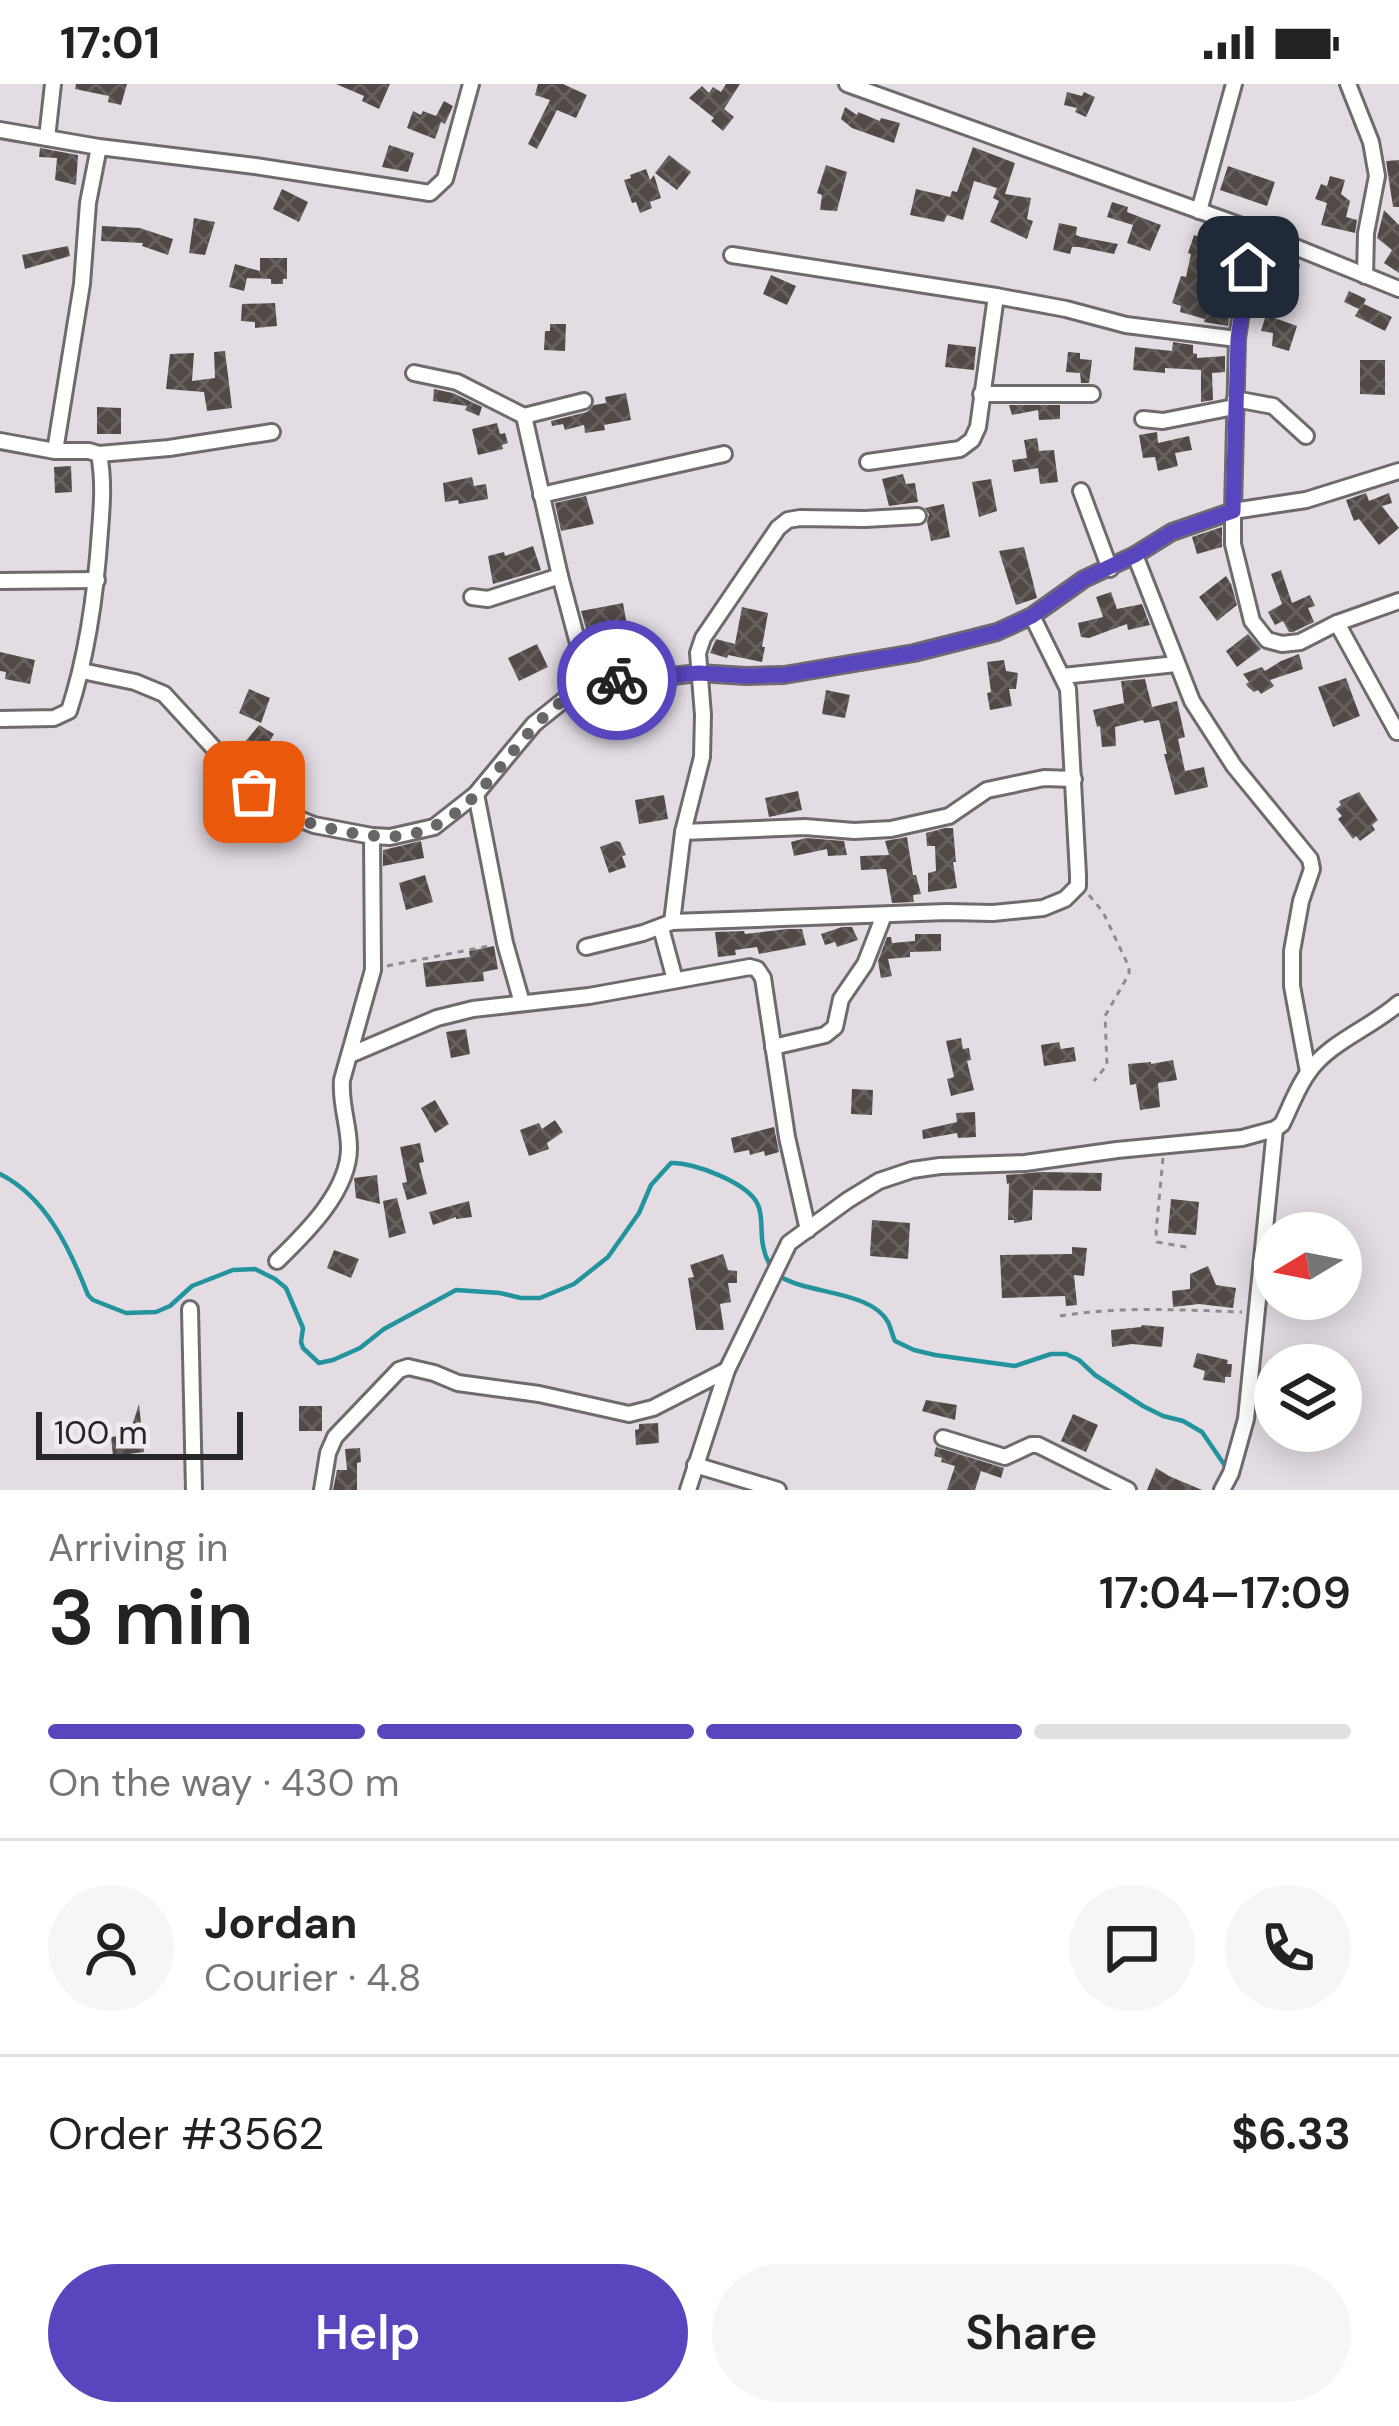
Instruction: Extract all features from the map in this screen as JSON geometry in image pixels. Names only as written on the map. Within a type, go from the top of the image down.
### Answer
[{"type":"street","points":[[47,138],[53,84]]},
{"type":"street","points":[[0,130],[430,193],[445,179],[471,84]]},
{"type":"street","points":[[847,84],[1253,230],[1399,289]]},
{"type":"street","points":[[1198,211],[1234,84]]},
{"type":"street","points":[[1348,84],[1376,159],[1365,276]]},
{"type":"street","points":[[55,451],[99,147]]},
{"type":"street","points":[[1253,230],[1238,339],[1233,511],[1233,544],[1252,621],[1267,640],[1300,642],[1399,601]]},
{"type":"street","points":[[732,255],[996,296],[1126,325],[1238,339]]},
{"type":"street","points":[[868,462],[960,449],[972,440],[978,427],[996,296]]},
{"type":"street","points":[[414,373],[457,382],[524,416],[584,401]]},
{"type":"street","points":[[981,394],[1091,394]]},
{"type":"street","points":[[1143,419],[1163,421],[1235,403],[1273,406],[1306,436]]},
{"type":"street","points":[[524,416],[589,686]]},
{"type":"street","points":[[0,441],[99,454],[272,432]]},
{"type":"street","points":[[0,719],[55,718],[68,711],[82,670],[97,580],[103,487],[99,454]]},
{"type":"street","points":[[541,495],[724,454]]},
{"type":"street","points":[[82,670],[164,694],[277,811],[314,825],[372,836],[405,835],[434,827],[476,794],[534,724],[589,686],[699,673],[765,676],[841,667],[997,632],[1172,532],[1233,511],[1306,500],[1399,470]]},
{"type":"street","points":[[1081,491],[1110,569]]},
{"type":"street","points":[[675,980],[666,925],[702,758],[698,653],[704,638],[788,520],[918,516]]},
{"type":"street","points":[[1135,555],[1192,701],[1234,766],[1310,859],[1312,869],[1292,951],[1292,986],[1308,1072]]},
{"type":"street","points":[[472,597],[488,599],[560,576]]},
{"type":"street","points":[[0,581],[97,580]]},
{"type":"street","points":[[586,947],[666,925],[993,913],[1043,908],[1065,899],[1078,886],[1070,706],[1063,676],[1032,616]]},
{"type":"street","points":[[1337,623],[1396,733]]},
{"type":"street","points":[[1063,676],[1175,664]]},
{"type":"street","points":[[683,832],[891,829],[949,816],[987,790],[1044,778],[1074,779]]},
{"type":"street","points":[[476,794],[505,943],[522,1003]]},
{"type":"street","points":[[277,1261],[322,1214],[344,1173],[349,1150],[342,1080],[373,970],[372,836]]},
{"type":"street","points":[[773,1048],[825,1036],[835,1027],[841,999],[865,964],[884,915]]},
{"type":"street","points":[[352,1054],[437,1018],[473,1009],[757,969],[763,978],[787,1137],[808,1230]]},
{"type":"street","points":[[688,1490],[727,1370],[789,1243],[879,1181],[940,1166],[1025,1163],[1242,1138],[1275,1129],[1308,1072],[1399,1003]]},
{"type":"street","points":[[1266,1212],[1275,1129]]},
{"type":"street","points":[[190,1309],[194,1490]]},
{"type":"street","points":[[1222,1490],[1246,1419],[1255,1320]]},
{"type":"street","points":[[322,1490],[335,1437],[399,1370],[409,1367],[458,1383],[539,1394],[629,1414],[653,1408],[727,1370]]},
{"type":"street","points":[[943,1438],[1005,1456],[1038,1445],[1129,1490]]},
{"type":"street","points":[[695,1465],[778,1490]]},
{"type":"path","points":[[1078,886],[1103,912],[1129,967],[1105,1016],[1107,1065],[1094,1081]]},
{"type":"path","points":[[373,970],[505,943]]},
{"type":"path","points":[[1164,1144],[1157,1242],[1192,1248]]},
{"type":"path","points":[[1060,1316],[1144,1309],[1254,1313]]},
{"type":"building","points":[[76,84],[127,84],[121,105],[108,102],[109,96],[75,89]]},
{"type":"building","points":[[336,84],[390,84],[379,109],[362,101],[364,96]]},
{"type":"building","points":[[538,84],[563,84],[587,95],[576,118],[557,110],[537,149],[528,144],[550,100],[535,95]]},
{"type":"building","points":[[726,84],[740,84],[724,109],[734,117],[723,131],[689,98],[702,86],[709,93],[713,87],[721,92]]},
{"type":"building","points":[[1067,92],[1095,97],[1086,117],[1064,105]]},
{"type":"building","points":[[444,101],[453,106],[435,139],[407,128],[413,111],[436,116]]},
{"type":"building","points":[[845,107],[857,115],[900,123],[894,143],[852,128],[841,119]]},
{"type":"building","points":[[389,145],[414,153],[408,172],[382,167]]},
{"type":"building","points":[[973,147],[1015,163],[1005,194],[1031,198],[1027,219],[1033,221],[1027,239],[990,222],[999,201],[993,198],[997,188],[974,181],[963,220],[947,215],[944,222],[910,215],[916,189],[950,197],[952,191],[957,192]]},
{"type":"building","points":[[40,148],[78,155],[76,185],[55,180],[57,158],[39,157]]},
{"type":"building","points":[[669,155],[691,172],[677,190],[655,173]]},
{"type":"building","points":[[1399,160],[1399,207],[1393,207],[1386,161]]},
{"type":"building","points":[[826,165],[847,172],[837,211],[820,210],[822,195],[817,193]]},
{"type":"building","points":[[1228,166],[1275,182],[1267,206],[1220,190]]},
{"type":"building","points":[[646,169],[650,180],[654,175],[661,198],[640,213],[624,180]]},
{"type":"building","points":[[1330,176],[1345,180],[1341,194],[1350,201],[1346,217],[1357,220],[1355,233],[1321,225],[1327,203],[1315,199]]},
{"type":"building","points":[[282,189],[308,202],[299,222],[273,209]]},
{"type":"building","points":[[1112,202],[1161,225],[1150,251],[1127,243],[1133,225],[1107,217]]},
{"type":"building","points":[[1384,210],[1399,225],[1399,273],[1384,263],[1392,250],[1377,238]]},
{"type":"building","points":[[194,218],[215,222],[205,255],[189,253]]},
{"type":"building","points":[[1059,223],[1077,227],[1076,235],[1081,237],[1118,244],[1114,254],[1079,247],[1072,247],[1070,254],[1053,250]]},
{"type":"building","points":[[102,226],[140,228],[173,239],[168,255],[143,243],[101,241]]},
{"type":"building","points":[[1194,235],[1239,245],[1228,326],[1204,322],[1180,312],[1181,306],[1172,303],[1181,276],[1186,277]]},
{"type":"building","points":[[68,246],[70,256],[25,269],[22,255]]},
{"type":"building","points":[[260,258],[287,258],[283,284],[247,278],[244,291],[229,287],[235,264],[260,271]]},
{"type":"building","points":[[1260,258],[1284,266],[1285,261],[1300,264],[1296,287],[1257,280]]},
{"type":"building","points":[[771,275],[796,286],[787,305],[763,294]]},
{"type":"building","points":[[1349,291],[1392,317],[1385,331],[1355,316],[1359,309],[1344,302]]},
{"type":"building","points":[[275,303],[277,326],[255,328],[255,322],[241,321],[242,304]]},
{"type":"building","points":[[1266,315],[1297,326],[1289,351],[1272,346],[1273,333],[1261,331]]},
{"type":"building","points":[[550,324],[566,324],[565,351],[544,350]]},
{"type":"building","points":[[1173,342],[1193,345],[1197,358],[1225,356],[1225,372],[1212,373],[1213,400],[1201,402],[1201,370],[1133,370],[1135,347],[1172,351]]},
{"type":"building","points":[[948,344],[976,347],[974,370],[945,367]]},
{"type":"building","points":[[225,351],[232,408],[207,411],[204,392],[166,389],[170,354],[194,353],[192,381],[215,378],[214,352]]},
{"type":"building","points":[[1068,352],[1092,360],[1089,383],[1081,383],[1080,373],[1066,372]]},
{"type":"building","points":[[1360,360],[1385,360],[1385,395],[1360,394]]},
{"type":"building","points":[[434,389],[482,407],[479,416],[465,410],[467,406],[433,401]]},
{"type":"building","points":[[626,393],[631,420],[585,433],[584,425],[565,430],[563,424],[552,426],[551,421],[587,412],[606,403],[605,397]]},
{"type":"building","points":[[1009,405],[1060,405],[1060,419],[1039,420],[1038,410],[1012,415]]},
{"type":"building","points":[[97,407],[121,408],[121,434],[97,434]]},
{"type":"building","points":[[497,423],[508,443],[503,449],[478,455],[472,429]]},
{"type":"building","points":[[1157,432],[1158,443],[1189,436],[1192,450],[1175,453],[1178,466],[1158,471],[1155,457],[1143,458],[1139,435]]},
{"type":"building","points":[[1037,438],[1039,451],[1054,450],[1058,482],[1040,484],[1038,468],[1014,472],[1012,460],[1027,458],[1024,440]]},
{"type":"building","points":[[71,466],[72,492],[55,493],[54,467]]},
{"type":"building","points":[[903,474],[906,484],[915,483],[918,502],[889,506],[882,479]]},
{"type":"building","points":[[472,477],[474,486],[486,484],[488,499],[445,502],[443,483]]},
{"type":"building","points":[[991,479],[997,511],[979,517],[972,482]]},
{"type":"building","points":[[1366,493],[1369,501],[1389,493],[1392,503],[1382,506],[1399,528],[1379,545],[1359,519],[1354,521],[1346,500]]},
{"type":"building","points":[[586,496],[594,524],[561,531],[555,503]]},
{"type":"building","points":[[944,504],[950,537],[931,541],[925,508]]},
{"type":"building","points":[[1222,527],[1222,547],[1197,554],[1192,537]]},
{"type":"building","points":[[533,546],[541,570],[493,584],[488,556],[504,552],[505,556]]},
{"type":"building","points":[[1024,547],[1037,598],[1016,605],[999,551]]},
{"type":"building","points":[[1281,570],[1292,603],[1310,595],[1315,606],[1308,608],[1314,622],[1293,632],[1283,621],[1275,625],[1268,612],[1282,604],[1271,574]]},
{"type":"building","points":[[1226,576],[1237,605],[1217,621],[1199,597]]},
{"type":"building","points":[[1111,592],[1117,609],[1142,604],[1150,625],[1128,630],[1127,624],[1081,637],[1078,623],[1103,617],[1096,597]]},
{"type":"building","points":[[623,603],[630,642],[622,644],[626,670],[599,673],[581,611]]},
{"type":"building","points":[[742,607],[768,613],[762,662],[710,653],[716,639],[735,644]]},
{"type":"building","points":[[1248,634],[1261,649],[1237,667],[1226,651]]},
{"type":"building","points":[[537,644],[548,667],[519,681],[508,658]]},
{"type":"building","points":[[0,652],[35,660],[30,684],[5,679]]},
{"type":"building","points":[[1299,654],[1303,669],[1270,680],[1274,686],[1261,694],[1246,684],[1243,674],[1262,667],[1265,671]]},
{"type":"building","points":[[1004,660],[1006,671],[1018,673],[1016,689],[1009,689],[1012,706],[990,710],[987,662]]},
{"type":"building","points":[[1346,678],[1360,716],[1333,727],[1318,687]]},
{"type":"building","points":[[1145,679],[1152,707],[1177,701],[1185,737],[1178,739],[1185,771],[1204,767],[1208,787],[1175,795],[1159,720],[1115,727],[1116,746],[1102,747],[1093,710],[1124,703],[1121,681]]},
{"type":"building","points":[[249,689],[270,698],[261,723],[239,713]]},
{"type":"building","points":[[826,690],[850,695],[845,718],[822,714]]},
{"type":"building","points":[[259,725],[274,734],[264,751],[266,758],[249,762],[245,742]]},
{"type":"building","points":[[798,791],[802,810],[769,817],[765,798]]},
{"type":"building","points":[[1359,792],[1378,820],[1372,825],[1375,830],[1360,841],[1338,819],[1342,816],[1336,809],[1339,801]]},
{"type":"building","points":[[664,795],[668,819],[639,824],[635,800]]},
{"type":"building","points":[[953,828],[957,888],[928,892],[928,873],[936,871],[935,846],[927,846],[926,833]]},
{"type":"building","points":[[907,837],[921,894],[913,895],[914,902],[892,903],[886,869],[861,870],[860,856],[889,855],[885,841]]},
{"type":"building","points":[[806,838],[844,841],[847,855],[828,856],[827,849],[794,856],[791,842]]},
{"type":"building","points":[[421,841],[424,858],[383,866],[383,850]]},
{"type":"building","points":[[616,841],[626,855],[622,856],[626,867],[609,873],[600,847]]},
{"type":"building","points":[[425,875],[433,902],[406,910],[399,883]]},
{"type":"building","points":[[852,927],[858,940],[837,947],[835,942],[825,945],[821,934]]},
{"type":"building","points":[[802,929],[806,945],[759,954],[757,947],[735,950],[736,955],[718,957],[715,932]]},
{"type":"building","points":[[915,934],[941,934],[941,951],[910,952],[910,957],[888,959],[892,976],[881,978],[878,961],[887,937],[892,943],[915,941]]},
{"type":"building","points":[[494,946],[498,969],[483,972],[484,981],[426,987],[423,963],[470,957],[469,951]]},
{"type":"building","points":[[466,1029],[470,1054],[451,1058],[446,1032]]},
{"type":"building","points":[[961,1038],[963,1049],[969,1048],[974,1090],[951,1096],[947,1079],[954,1077],[946,1041]]},
{"type":"building","points":[[1059,1042],[1061,1049],[1074,1047],[1076,1061],[1044,1066],[1041,1045]]},
{"type":"building","points":[[1173,1060],[1177,1080],[1158,1083],[1160,1107],[1140,1110],[1128,1064]]},
{"type":"building","points":[[852,1089],[873,1090],[872,1115],[851,1114]]},
{"type":"building","points":[[435,1100],[449,1124],[435,1133],[421,1108]]},
{"type":"building","points":[[975,1112],[976,1137],[958,1138],[957,1133],[923,1139],[922,1130],[957,1122],[956,1113]]},
{"type":"building","points":[[555,1120],[563,1132],[547,1143],[549,1149],[529,1156],[520,1130],[539,1123],[542,1129]]},
{"type":"building","points":[[774,1127],[779,1152],[765,1156],[764,1151],[734,1153],[731,1138]]},
{"type":"building","points":[[420,1143],[424,1162],[419,1163],[427,1194],[407,1200],[400,1147]]},
{"type":"building","points":[[1102,1173],[1101,1191],[1033,1190],[1032,1220],[1008,1220],[1006,1175]]},
{"type":"building","points":[[377,1175],[380,1204],[356,1198],[354,1178]]},
{"type":"building","points":[[397,1198],[406,1233],[389,1238],[383,1201]]},
{"type":"building","points":[[1171,1199],[1199,1202],[1196,1235],[1168,1233]]},
{"type":"building","points":[[469,1201],[472,1217],[433,1225],[429,1212]]},
{"type":"building","points":[[872,1220],[910,1223],[908,1259],[870,1256]]},
{"type":"building","points":[[1072,1247],[1087,1248],[1084,1276],[1074,1275],[1077,1305],[1066,1306],[1065,1296],[1002,1298],[1000,1255],[1072,1254]]},
{"type":"building","points":[[334,1250],[359,1259],[351,1278],[327,1268]]},
{"type":"building","points":[[723,1254],[728,1270],[737,1271],[737,1283],[728,1283],[731,1302],[720,1304],[724,1330],[696,1330],[690,1265]]},
{"type":"building","points":[[1208,1266],[1216,1285],[1236,1288],[1233,1308],[1173,1307],[1172,1291],[1190,1289],[1190,1274]]},
{"type":"building","points":[[1164,1327],[1162,1347],[1112,1347],[1111,1330]]},
{"type":"building","points":[[1197,1353],[1228,1360],[1231,1377],[1225,1377],[1225,1383],[1203,1380],[1205,1371],[1193,1367]]},
{"type":"building","points":[[926,1400],[957,1405],[955,1420],[922,1411]]},
{"type":"building","points":[[139,1404],[144,1452],[113,1456],[111,1437],[129,1435]]},
{"type":"building","points":[[299,1406],[322,1406],[322,1431],[299,1431]]},
{"type":"building","points":[[1073,1414],[1098,1425],[1086,1452],[1061,1441]]},
{"type":"building","points":[[658,1423],[659,1443],[636,1445],[639,1424]]},
{"type":"building","points":[[936,1447],[1004,1468],[1001,1478],[981,1471],[975,1490],[947,1490],[955,1466],[934,1456]]},
{"type":"building","points":[[360,1448],[357,1490],[333,1490],[337,1470],[347,1470],[345,1449]]},
{"type":"building","points":[[1156,1468],[1169,1476],[1202,1490],[1147,1490]]},
{"type":"waterway","points":[[0,1174],[43,1210],[93,1300],[126,1313],[156,1312],[192,1286],[233,1270],[255,1269],[286,1288],[303,1328],[303,1348],[319,1363],[360,1348],[384,1329],[456,1290],[540,1298],[574,1284],[608,1257],[639,1213],[651,1185],[671,1163],[719,1175],[753,1197],[769,1263]]},
{"type":"waterway","points":[[781,1277],[868,1304],[888,1322],[895,1341],[914,1350],[1015,1366],[1066,1354],[1143,1406],[1202,1432],[1228,1470]]},
{"type":"way so far","points":[[254,792],[277,811],[314,825],[372,836],[419,832],[434,827],[476,794],[534,724],[564,700],[589,686],[617,680]]},
{"type":"route","points":[[617,680],[699,673],[784,675],[914,653],[997,632],[1172,532],[1233,511],[1238,339],[1248,267]]}]
